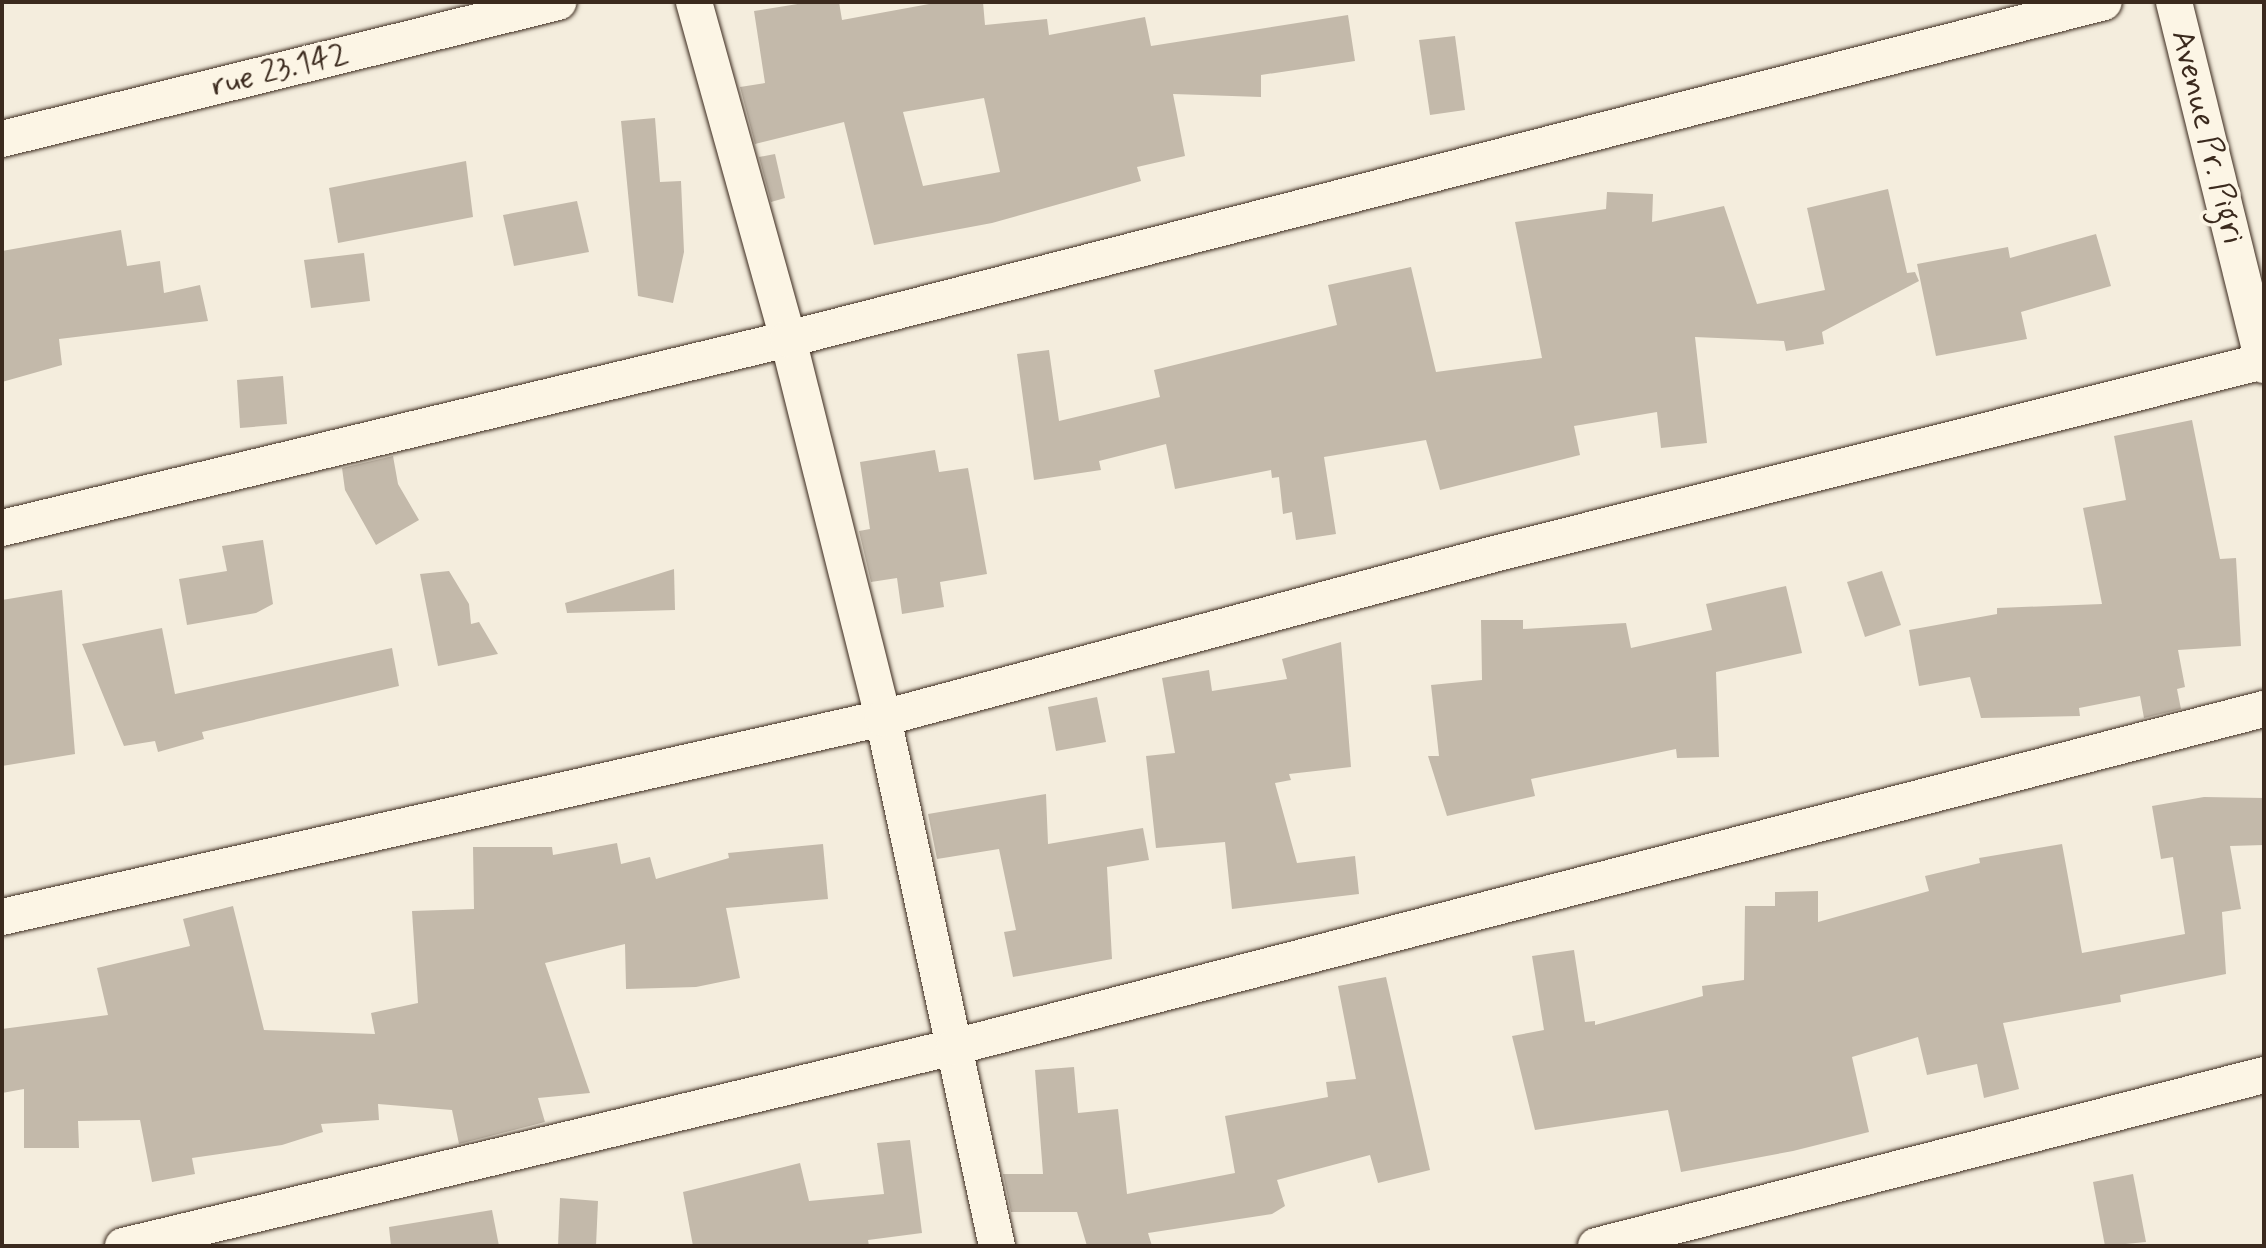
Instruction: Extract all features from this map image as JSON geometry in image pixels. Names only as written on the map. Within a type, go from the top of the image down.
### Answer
[{"type":"street","name":"rue 23.142","points":[[2,139],[558,2]]},
{"type":"street","points":[[694,2],[788,339],[883,718],[997,1246]]},
{"type":"street","points":[[2,528],[788,339],[2104,2]]},
{"type":"street","name":"Avenue Pr. Pigri","points":[[2174,2],[2264,362]]},
{"type":"street","points":[[2,917],[883,718],[1494,554],[2264,362]]},
{"type":"street","points":[[123,1246],[954,1047],[2264,709]]},
{"type":"street","points":[[1596,1246],[2264,1075]]},
{"type":"building","points":[[810,2],[839,2],[842,20],[940,2],[983,2],[985,25],[1047,19],[1049,35],[1145,17],[1151,46],[1348,15],[1355,61],[1261,75],[1261,97],[1173,94],[1185,156],[1137,167],[1141,181],[992,223],[874,245],[844,122],[755,144],[740,87],[765,83],[754,11]],"holes":[[[984,98],[1000,172],[923,186],[903,112]]]},
{"type":"building","points":[[1455,36],[1465,110],[1430,115],[1419,40]]},
{"type":"building","points":[[655,118],[660,182],[681,181],[684,252],[673,303],[638,296],[621,121]]},
{"type":"building","points":[[775,154],[785,198],[771,202],[759,157]]},
{"type":"building","points":[[466,161],[473,217],[338,243],[329,188]]},
{"type":"building","points":[[1888,189],[1907,273],[1915,272],[1919,281],[1822,332],[1824,344],[1786,351],[1784,341],[1695,337],[1707,443],[1661,448],[1657,412],[1574,426],[1580,455],[1440,490],[1426,440],[1324,457],[1336,534],[1296,540],[1292,512],[1283,514],[1279,477],[1272,478],[1271,470],[1175,489],[1166,444],[1099,461],[1101,470],[1034,480],[1017,354],[1049,350],[1059,421],[1160,397],[1154,370],[1337,325],[1328,285],[1411,267],[1436,372],[1542,358],[1515,222],[1606,209],[1607,192],[1653,194],[1652,222],[1724,206],[1757,304],[1825,290],[1807,208]]},
{"type":"building","points":[[577,201],[589,252],[514,266],[503,215]]},
{"type":"building","points":[[121,230],[127,266],[160,261],[164,293],[200,285],[208,321],[59,339],[62,365],[2,382],[2,251]]},
{"type":"building","points":[[2096,234],[2111,286],[2021,312],[2027,339],[1936,356],[1917,264],[2008,247],[2010,258]]},
{"type":"building","points":[[364,253],[370,301],[311,308],[304,260]]},
{"type":"building","points":[[283,376],[287,424],[240,428],[237,380]]},
{"type":"building","points":[[2192,420],[2220,559],[2236,558],[2241,646],[2178,650],[2185,687],[2177,689],[2181,709],[2144,718],[2140,696],[2079,708],[2080,716],[1981,718],[1970,677],[1919,686],[1909,630],[1997,614],[1997,608],[2102,604],[2083,508],[2126,500],[2114,436]]},
{"type":"building","points":[[935,450],[939,472],[968,468],[987,574],[940,582],[944,607],[902,614],[897,578],[871,582],[859,531],[870,529],[860,462]]},
{"type":"building","points":[[393,456],[398,484],[419,520],[376,545],[345,490],[342,468]]},
{"type":"building","points":[[263,540],[273,604],[256,613],[187,625],[179,579],[227,571],[222,546]]},
{"type":"building","points":[[674,569],[675,610],[567,613],[565,603]]},
{"type":"building","points":[[449,571],[469,604],[471,624],[479,622],[498,654],[438,666],[420,574]]},
{"type":"building","points":[[1882,571],[1901,625],[1865,637],[1847,582]]},
{"type":"building","points":[[1786,586],[1802,653],[1716,672],[1719,757],[1677,758],[1676,749],[1531,779],[1535,796],[1447,816],[1428,756],[1439,756],[1431,685],[1482,680],[1481,620],[1523,620],[1523,629],[1626,623],[1631,648],[1712,630],[1706,604]]},
{"type":"building","points":[[62,590],[75,754],[2,766],[2,600]]},
{"type":"building","points":[[162,628],[175,694],[392,648],[399,686],[202,732],[204,739],[158,752],[155,741],[124,746],[82,644]]},
{"type":"building","points":[[1341,642],[1351,767],[1289,774],[1291,780],[1275,783],[1297,863],[1355,856],[1359,894],[1232,909],[1225,842],[1156,848],[1146,756],[1175,753],[1162,678],[1209,670],[1212,691],[1287,679],[1282,659]]},
{"type":"building","points":[[1097,697],[1106,742],[1056,751],[1048,707]]},
{"type":"building","points":[[1046,794],[1048,844],[1143,828],[1149,860],[1107,867],[1112,959],[1013,977],[1004,932],[1016,930],[999,849],[937,859],[928,814]]},
{"type":"building","points":[[2204,797],[2264,798],[2264,845],[2230,846],[2241,909],[2222,912],[2226,974],[2120,995],[2121,1002],[2003,1023],[2019,1089],[1984,1098],[1977,1064],[1927,1075],[1918,1037],[1852,1057],[1869,1132],[1793,1151],[1681,1172],[1668,1110],[1535,1130],[1512,1036],[1544,1030],[1532,956],[1574,950],[1585,1022],[1595,1021],[1595,1025],[1703,996],[1702,986],[1744,980],[1745,906],[1775,906],[1775,892],[1818,891],[1818,922],[1929,891],[1925,876],[1980,863],[1979,858],[2062,844],[2082,953],[2185,934],[2173,857],[2161,859],[2152,806]]},
{"type":"building","points":[[617,843],[621,864],[650,857],[656,879],[729,858],[728,853],[823,844],[828,899],[726,908],[740,978],[696,987],[626,989],[625,944],[545,963],[590,1093],[538,1098],[545,1122],[459,1144],[452,1110],[378,1104],[379,1120],[321,1124],[323,1132],[282,1145],[192,1158],[195,1174],[152,1182],[140,1120],[78,1121],[79,1148],[24,1148],[24,1089],[2,1093],[2,1029],[108,1015],[97,968],[190,946],[183,919],[233,906],[264,1030],[375,1034],[371,1013],[418,1003],[412,911],[474,909],[473,847],[552,847],[553,855]]},
{"type":"building","points":[[1386,977],[1430,1170],[1378,1183],[1370,1155],[1277,1180],[1285,1206],[1272,1214],[1148,1233],[1152,1246],[1087,1246],[1077,1212],[1011,1212],[1003,1174],[1043,1174],[1035,1070],[1074,1067],[1078,1113],[1118,1109],[1127,1194],[1235,1173],[1225,1116],[1328,1097],[1326,1082],[1356,1079],[1338,986]]},
{"type":"building","points":[[910,1140],[922,1233],[868,1240],[869,1246],[693,1246],[683,1192],[800,1163],[809,1201],[884,1194],[877,1143]]},
{"type":"building","points":[[2133,1174],[2146,1242],[2105,1246],[2093,1182]]},
{"type":"building","points":[[560,1198],[598,1201],[596,1246],[558,1246]]},
{"type":"building","points":[[492,1210],[499,1246],[391,1246],[389,1227]]}]
